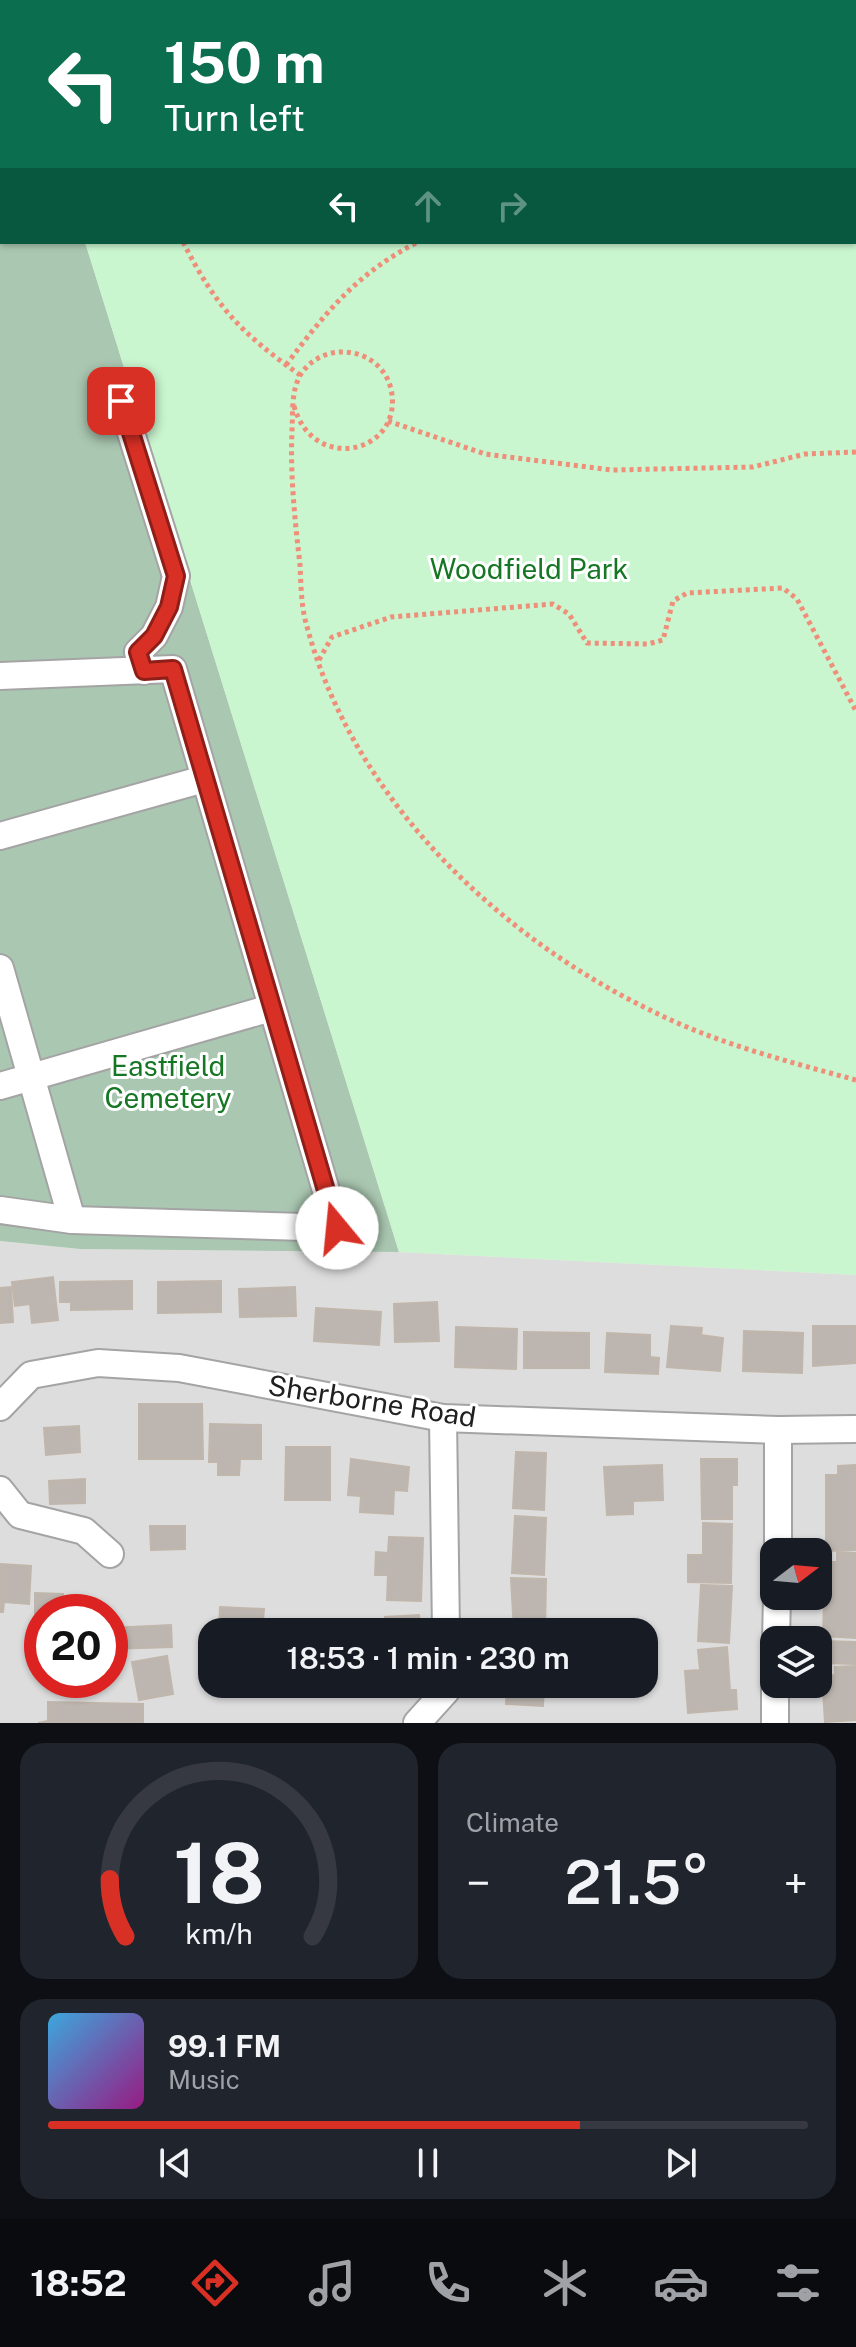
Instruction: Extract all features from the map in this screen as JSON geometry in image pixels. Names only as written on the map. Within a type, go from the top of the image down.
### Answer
[{"type":"street","points":[[121,401],[176,576],[169,607],[154,636],[138,652],[144,671]]},
{"type":"street","points":[[0,676],[173,669],[337,1228],[72,1220],[0,1210]]},
{"type":"street","points":[[0,836],[204,779]]},
{"type":"street","points":[[0,968],[72,1220]]},
{"type":"street","points":[[0,1086],[271,1008]]},
{"type":"street","name":"Sherborne Road","points":[[0,1407],[31,1375],[98,1363],[179,1368],[443,1418],[778,1430],[856,1429]]},
{"type":"street","points":[[443,1418],[446,1618]]},
{"type":"street","points":[[778,1430],[778,1538]]},
{"type":"street","points":[[0,1490],[20,1515],[84,1531],[110,1554]]},
{"type":"street","points":[[417,1723],[440,1698]]},
{"type":"street","points":[[775,1698],[775,1723]]},
{"type":"path","points":[[184,244],[218,304],[249,338],[300,375]]},
{"type":"path","points":[[286,365],[350,285],[392,255],[414,244]]},
{"type":"path","points":[[294,406],[307,435],[336,449],[351,449],[367,444],[388,421],[391,388],[384,373],[372,361],[349,352],[325,354],[311,363],[300,375],[294,406],[291,456],[305,621],[333,696],[368,761],[420,834],[478,897],[550,951],[649,1010],[753,1053],[856,1080]]},
{"type":"path","points":[[388,421],[485,454],[612,470],[753,467],[805,454],[856,452]]},
{"type":"path","points":[[319,660],[332,637],[391,617],[553,604],[569,614],[587,643],[648,644],[663,640],[673,601],[687,593],[783,588],[797,599],[856,711]]},
{"type":"shaded area","points":[[0,1241],[80,1249],[399,1252],[856,1275],[856,1723],[0,1723]]},
{"type":"green space","name":"Eastfield Cemetery","points":[[0,244],[86,244],[399,1252],[80,1249],[0,1241]]},
{"type":"green space","name":"Woodfield Park","points":[[86,244],[856,244],[856,1275],[399,1252]]},
{"type":"building","points":[[53,1277],[58,1320],[32,1323],[30,1304],[15,1306],[12,1282]]},
{"type":"building","points":[[132,1281],[132,1309],[71,1310],[71,1302],[60,1302],[60,1282]]},
{"type":"building","points":[[221,1281],[221,1312],[158,1313],[158,1282]]},
{"type":"building","points":[[11,1287],[13,1322],[0,1323],[0,1288]]},
{"type":"building","points":[[295,1287],[296,1316],[240,1317],[239,1289]]},
{"type":"building","points":[[437,1302],[439,1341],[395,1342],[394,1304]]},
{"type":"building","points":[[316,1308],[381,1312],[379,1345],[314,1341]]},
{"type":"building","points":[[671,1326],[702,1328],[701,1335],[723,1338],[720,1371],[667,1367]]},
{"type":"building","points":[[813,1326],[856,1326],[856,1363],[813,1366]]},
{"type":"building","points":[[456,1327],[517,1329],[516,1369],[455,1367]]},
{"type":"building","points":[[744,1331],[803,1333],[802,1373],[743,1371]]},
{"type":"building","points":[[524,1332],[589,1333],[589,1368],[524,1368]]},
{"type":"building","points":[[607,1333],[650,1335],[650,1357],[659,1358],[658,1374],[605,1372]]},
{"type":"building","points":[[139,1404],[202,1404],[203,1459],[139,1459]]},
{"type":"building","points":[[210,1424],[261,1425],[261,1459],[240,1459],[239,1475],[218,1475],[218,1462],[209,1462]]},
{"type":"building","points":[[79,1426],[80,1452],[46,1455],[44,1428]]},
{"type":"building","points":[[286,1447],[330,1447],[330,1500],[285,1500]]},
{"type":"building","points":[[516,1452],[546,1453],[544,1510],[513,1508]]},
{"type":"building","points":[[351,1459],[409,1467],[407,1491],[394,1490],[393,1514],[360,1512],[361,1496],[348,1495]]},
{"type":"building","points":[[701,1459],[737,1459],[737,1485],[732,1485],[732,1519],[702,1519]]},
{"type":"building","points":[[662,1465],[663,1500],[633,1501],[633,1514],[607,1515],[604,1467]]},
{"type":"building","points":[[856,1465],[856,1550],[832,1551],[832,1538],[826,1538],[826,1475],[838,1475],[838,1466]]},
{"type":"building","points":[[85,1479],[85,1503],[50,1504],[49,1481]]},
{"type":"building","points":[[515,1516],[546,1518],[544,1575],[512,1573]]},
{"type":"building","points":[[703,1523],[732,1524],[731,1583],[688,1582],[688,1555],[703,1555]]},
{"type":"building","points":[[150,1526],[185,1526],[185,1549],[151,1550]]},
{"type":"building","points":[[389,1537],[423,1538],[421,1601],[387,1600],[388,1575],[375,1575],[376,1552],[388,1553]]},
{"type":"building","points":[[837,1552],[856,1553],[856,1638],[832,1637],[832,1626],[823,1626],[824,1610],[832,1610],[832,1562],[837,1562]]},
{"type":"building","points":[[0,1564],[31,1566],[30,1594],[24,1594],[24,1604],[4,1602],[3,1612],[0,1612]]},
{"type":"building","points":[[511,1578],[546,1579],[545,1618],[513,1618]]},
{"type":"building","points":[[701,1585],[732,1586],[729,1643],[698,1641]]},
{"type":"building","points":[[220,1607],[264,1609],[263,1618],[220,1618]]},
{"type":"building","points":[[419,1615],[419,1618],[385,1618]]},
{"type":"building","points":[[171,1625],[172,1647],[128,1648],[128,1627]]},
{"type":"building","points":[[832,1641],[856,1642],[856,1664],[832,1663]]},
{"type":"building","points":[[727,1647],[730,1690],[736,1690],[737,1709],[688,1713],[685,1671],[700,1670],[698,1650]]},
{"type":"building","points":[[167,1656],[173,1694],[139,1700],[132,1662]]},
{"type":"building","points":[[856,1666],[856,1720],[825,1722],[823,1698],[832,1698],[835,1667]]},
{"type":"building","points":[[506,1698],[543,1698],[543,1706],[506,1704]]},
{"type":"building","points":[[48,1702],[143,1704],[143,1723],[38,1723],[48,1721]]},
{"type":"route","points":[[121,401],[176,576],[169,607],[154,636],[138,652],[144,671],[173,669],[337,1228]]}]
